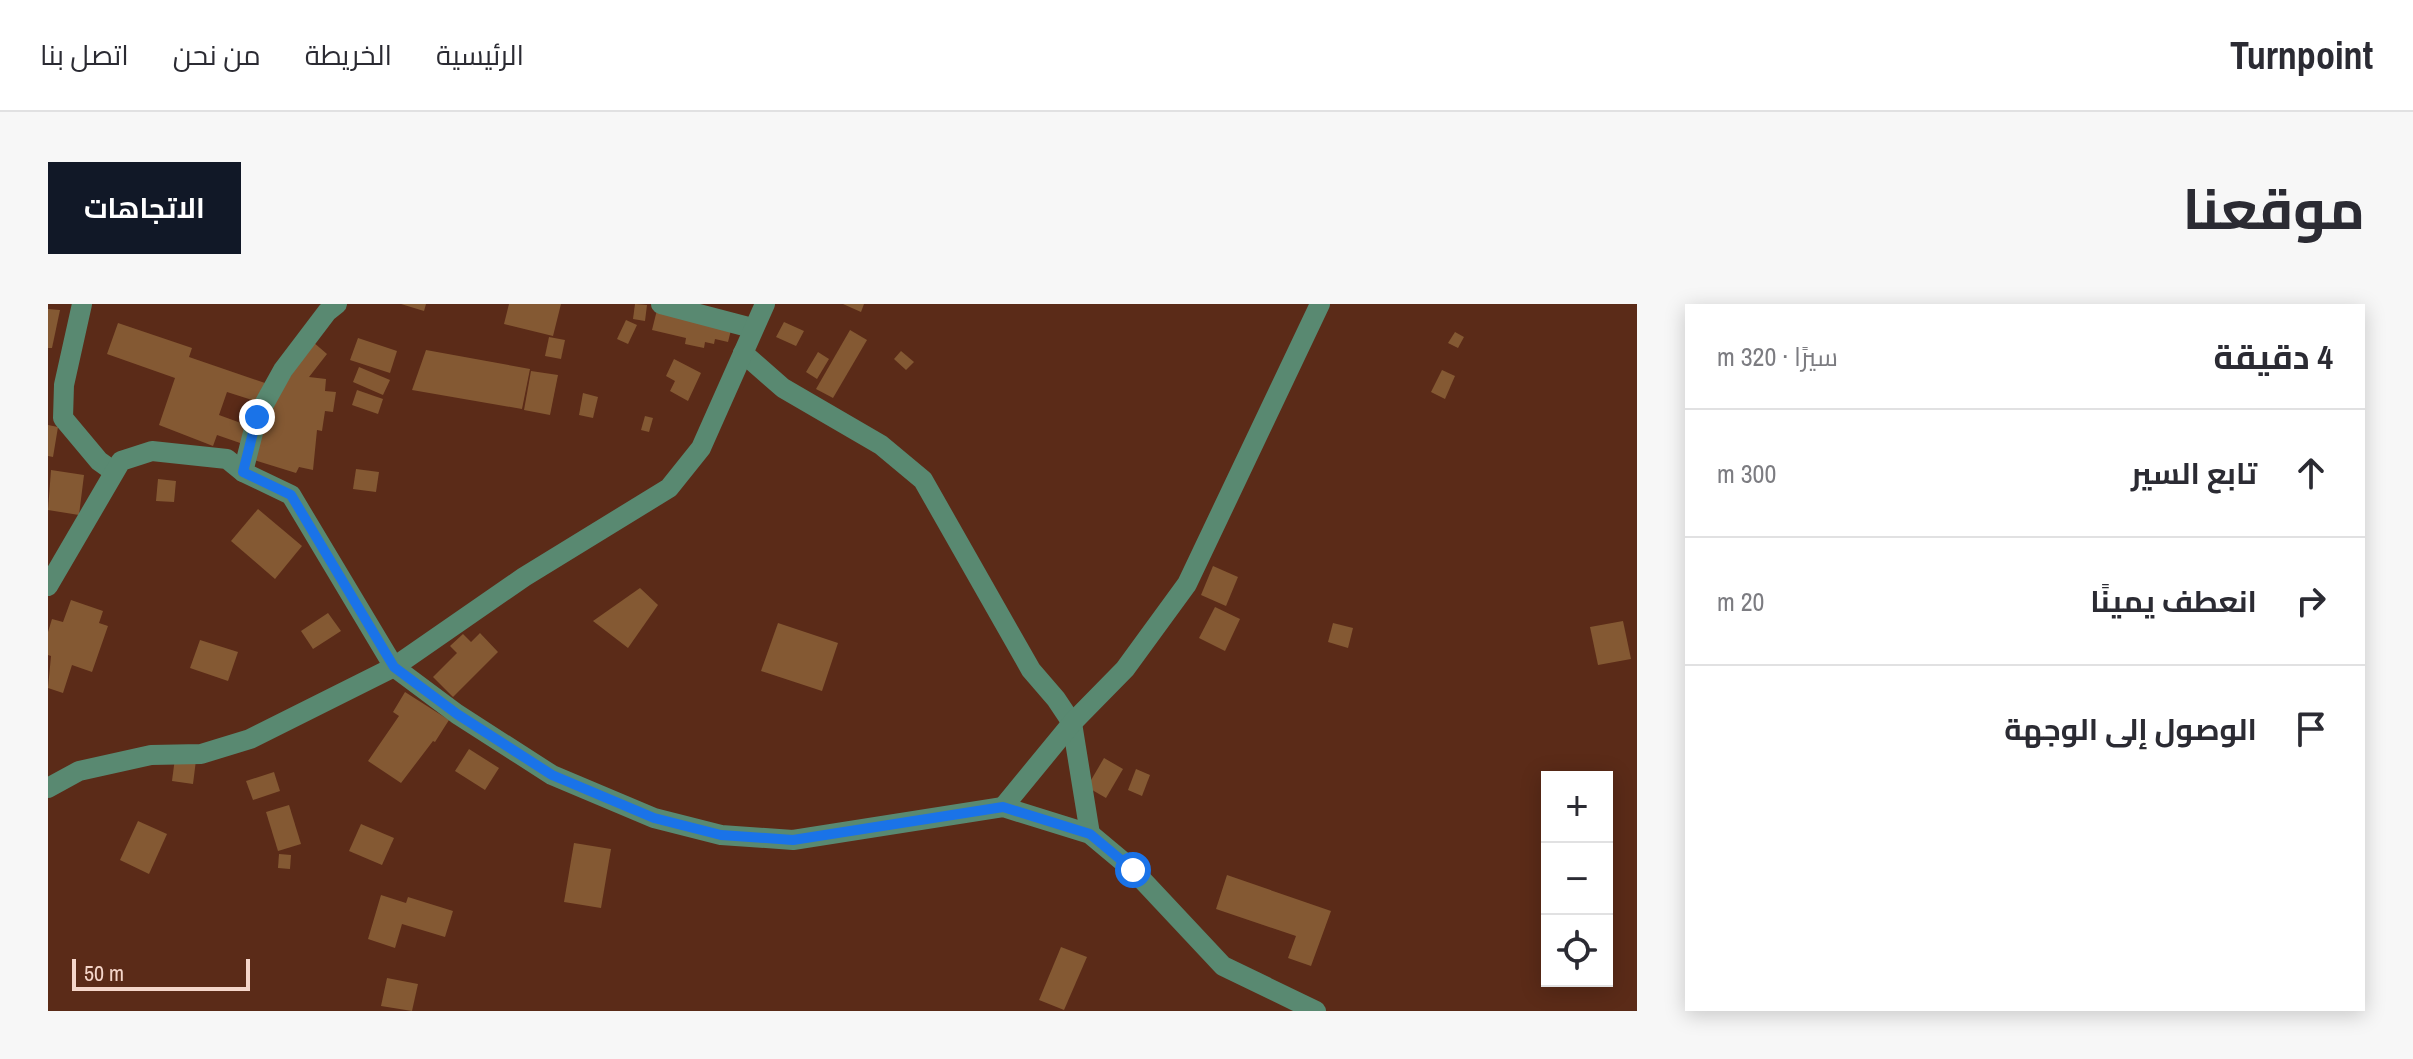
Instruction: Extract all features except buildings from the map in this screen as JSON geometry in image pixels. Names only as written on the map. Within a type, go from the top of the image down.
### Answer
[{"type":"street","points":[[82,304],[64,385],[63,418],[99,461],[113,471]]},
{"type":"street","points":[[243,472],[257,417],[283,370],[327,312],[337,304]]},
{"type":"street","points":[[661,304],[752,328]]},
{"type":"street","points":[[48,788],[79,771],[151,755],[201,754],[250,739],[394,667],[524,577],[669,488],[701,448],[765,304]]},
{"type":"street","points":[[1003,807],[1072,723],[1125,669],[1187,584],[1320,304]]},
{"type":"street","points":[[743,353],[783,388],[881,445],[923,480],[1031,670],[1072,723],[1090,834]]},
{"type":"street","points":[[48,586],[121,461],[152,451],[227,459],[243,472],[291,495],[394,667],[457,714],[552,775],[654,818],[721,835],[793,840],[1003,807],[1090,834],[1133,870],[1223,966],[1316,1011]]},
{"type":"route","points":[[257,417],[243,472],[291,495],[394,667],[457,714],[552,775],[654,818],[721,835],[793,840],[1003,807],[1090,834],[1133,870]]}]
